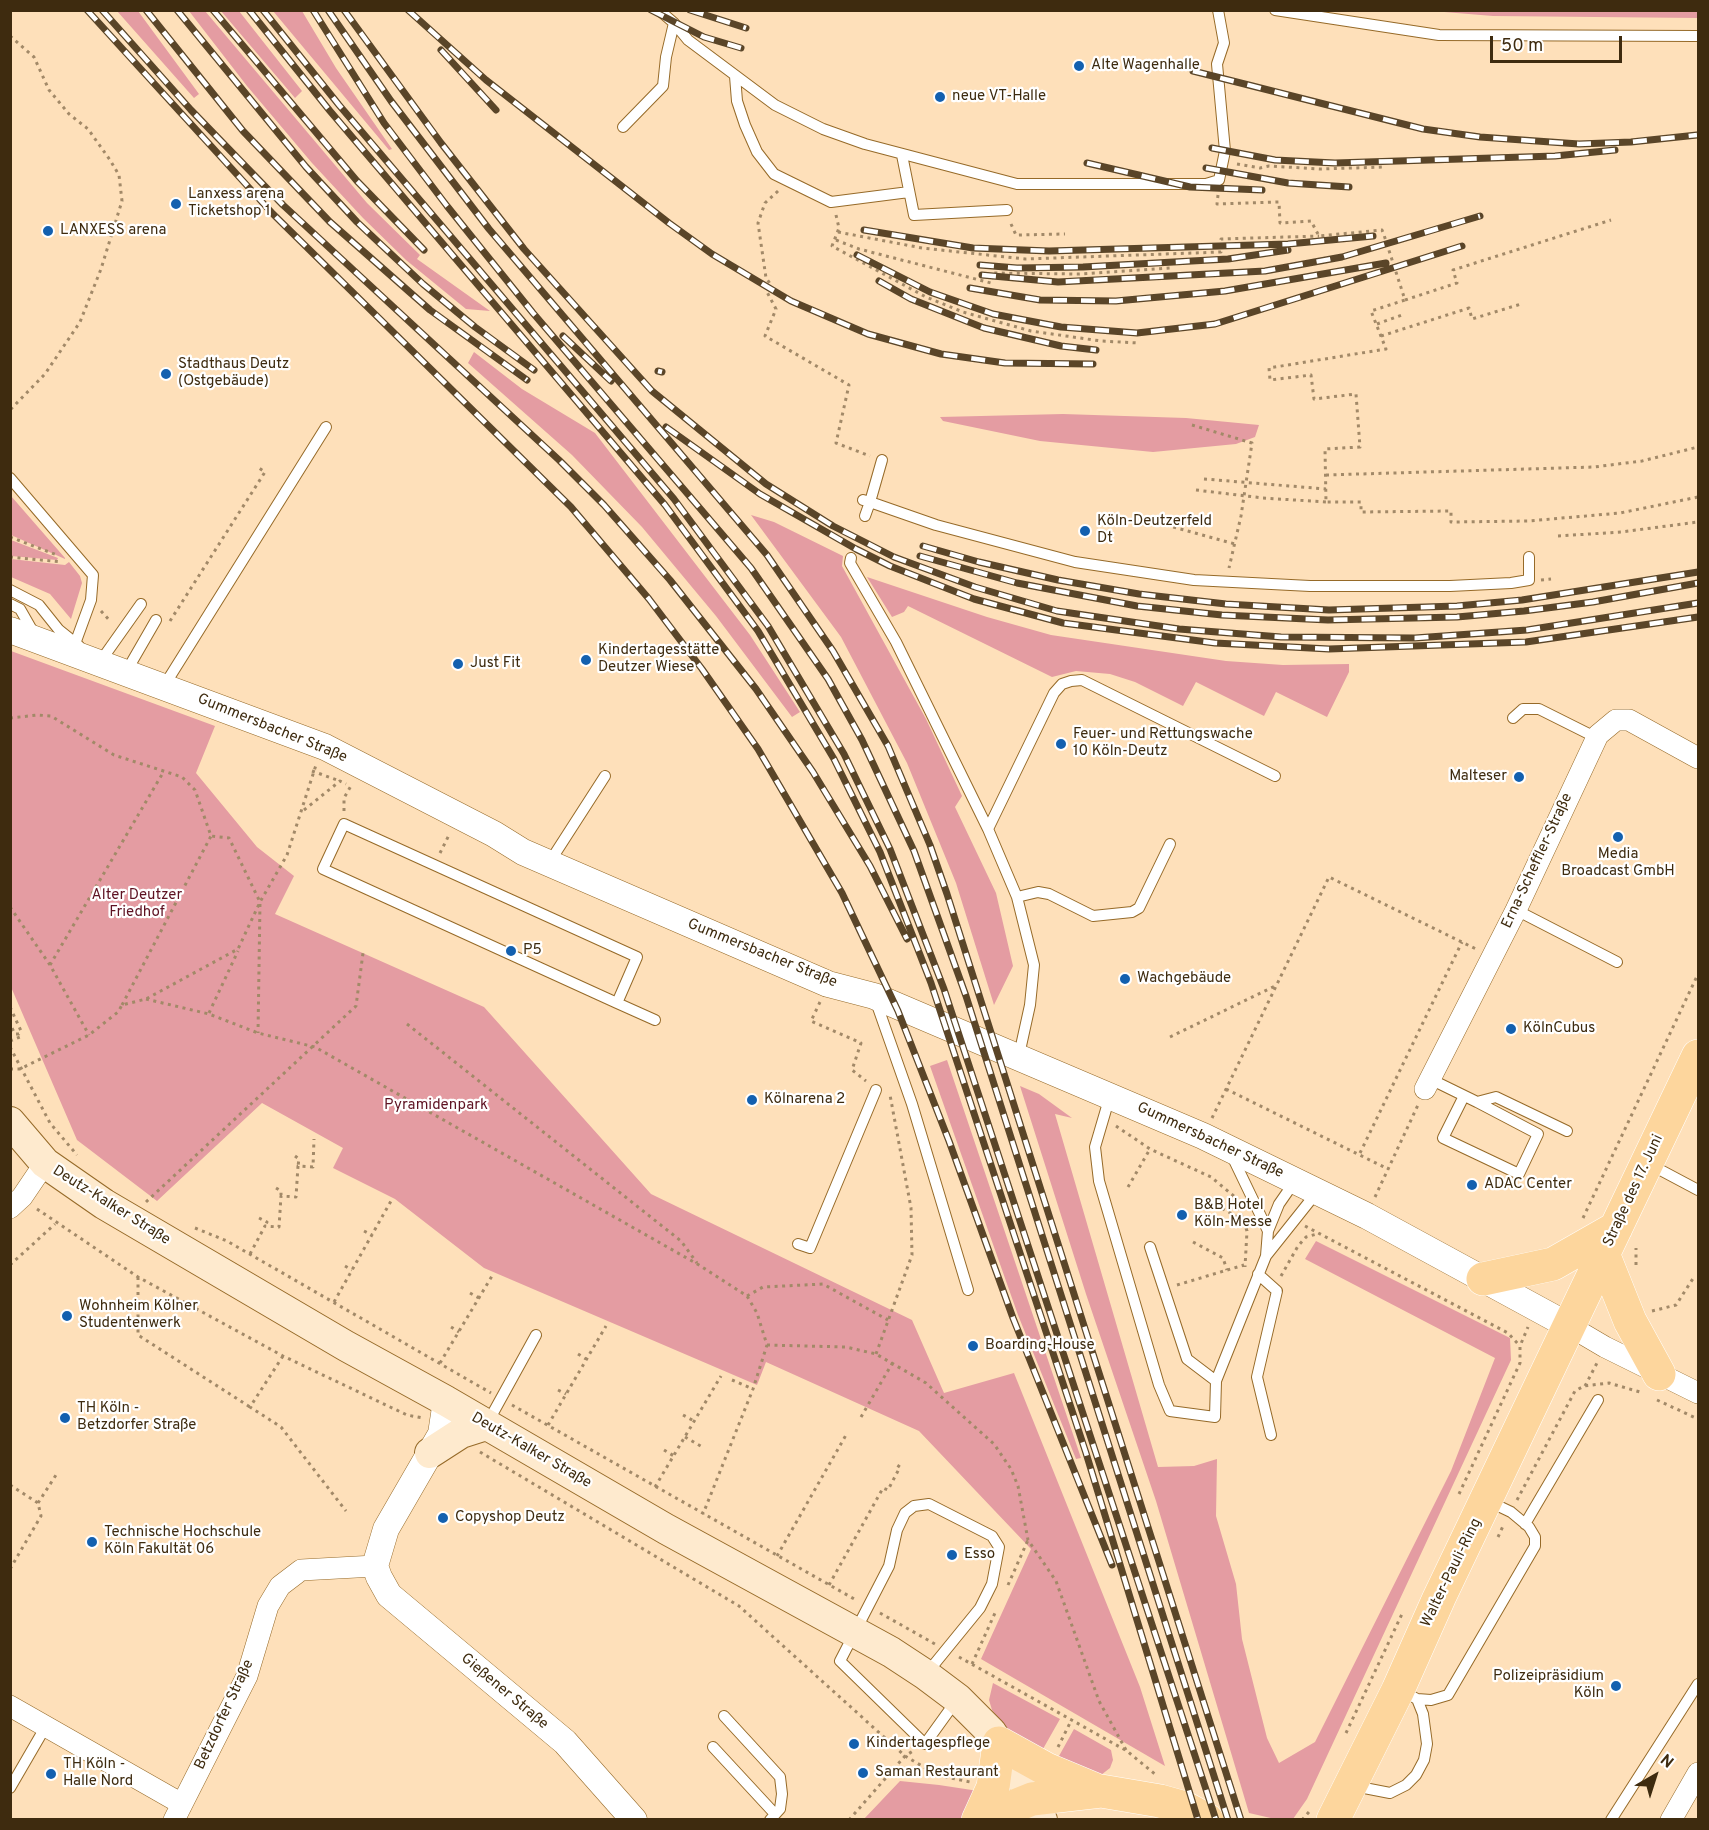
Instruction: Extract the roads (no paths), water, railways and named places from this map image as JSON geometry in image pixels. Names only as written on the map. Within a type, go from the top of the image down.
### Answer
[{"type":"main road","name":"Straße des 17. Juni","points":[[1571,1327],[1619,1242],[1647,1164],[1698,1056]]},
{"type":"main road","name":"Deutz-Kalker Straße","points":[[10,1122],[45,1163],[127,1217],[346,1346],[459,1420],[666,1529],[863,1620],[926,1675],[958,1699],[999,1743],[1037,1809]]},
{"type":"main road","points":[[1483,1279],[1553,1264],[1619,1242],[1630,1321],[1659,1374]]},
{"type":"main road","name":"Walter-Pauli-Ring","points":[[1333,1820],[1351,1785],[1408,1694],[1439,1598],[1571,1327]]},
{"type":"main road","points":[[430,1453],[459,1420]]},
{"type":"main road","points":[[979,1820],[993,1786],[999,1743],[1046,1769],[1101,1791],[1160,1801],[1207,1820]]},
{"type":"main road","points":[[979,1820],[1037,1809],[1101,1791]]},
{"type":"street","name":"Gummersbacher Straße","points":[[10,630],[85,654],[126,672],[325,747],[549,863],[828,984],[874,996],[1019,1055],[1106,1106],[1203,1136],[1367,1216],[1571,1327]]},
{"type":"street","name":"Erna-Scheffler-Straße","points":[[1427,1084],[1516,910],[1597,738],[1616,720],[1629,720],[1698,758]]},
{"type":"street","points":[[16,1203],[45,1163]]},
{"type":"street","points":[[1571,1327],[1605,1347],[1698,1393]]},
{"type":"street","points":[[375,1566],[386,1529],[430,1453]]},
{"type":"street","name":"Betzdorfer Straße","points":[[10,1706],[46,1726],[178,1812],[251,1662],[268,1606],[279,1586],[300,1570],[375,1566]]},
{"type":"street","name":"Gießener Straße","points":[[375,1566],[390,1595],[565,1742],[634,1820]]},
{"type":"street","points":[[1671,1820],[1698,1773]]},
{"type":"lane","points":[[659,10],[688,40],[735,76],[776,105],[823,129],[902,154],[1017,184],[1206,184],[1219,180],[1225,151],[1217,64],[1224,43],[1218,10]]},
{"type":"lane","points":[[1275,10],[1439,34],[1698,36]]},
{"type":"lane","points":[[623,127],[663,86],[666,57],[674,23]]},
{"type":"lane","points":[[735,76],[737,101],[745,125],[757,152],[774,174],[831,202],[909,192]]},
{"type":"lane","points":[[902,154],[914,215],[1007,210]]},
{"type":"lane","points":[[164,686],[327,427]]},
{"type":"lane","points":[[865,516],[866,501],[882,460]]},
{"type":"lane","points":[[10,478],[93,574],[85,654]]},
{"type":"lane","points":[[866,501],[936,525],[1075,562],[1194,580],[1345,586],[1450,586],[1512,582],[1529,580],[1529,557]]},
{"type":"lane","points":[[851,558],[849,562],[896,642],[988,829],[1017,897],[1034,965],[1030,1005],[1019,1055]]},
{"type":"lane","points":[[10,590],[39,605],[59,630],[85,654]]},
{"type":"lane","points":[[10,604],[20,609],[38,640]]},
{"type":"lane","points":[[85,654],[121,633],[141,604]]},
{"type":"lane","points":[[126,672],[156,620]]},
{"type":"lane","points":[[988,829],[1054,693],[1062,684],[1071,681],[1082,680],[1275,777]]},
{"type":"lane","points":[[1513,718],[1523,709],[1539,708],[1597,738]]},
{"type":"lane","points":[[549,863],[605,776]]},
{"type":"lane","points":[[617,1003],[638,957],[344,824],[323,870],[617,1003],[655,1020]]},
{"type":"lane","points":[[1017,897],[1038,892],[1049,894],[1093,915],[1132,912],[1139,908],[1170,844]]},
{"type":"lane","points":[[1516,910],[1617,962]]},
{"type":"lane","points":[[874,996],[912,1104],[968,1290]]},
{"type":"lane","points":[[1427,1084],[1464,1096],[1538,1134],[1519,1173],[1443,1138],[1464,1096]]},
{"type":"lane","points":[[798,1244],[810,1248],[876,1090]]},
{"type":"lane","points":[[1477,1102],[1497,1097],[1567,1131]]},
{"type":"lane","points":[[1106,1106],[1095,1147],[1100,1181],[1159,1384],[1170,1411],[1215,1417],[1216,1381],[1258,1274],[1266,1256],[1298,1219],[1306,1186]]},
{"type":"lane","points":[[1227,1148],[1268,1231]]},
{"type":"lane","points":[[1647,1164],[1698,1190]]},
{"type":"lane","points":[[1266,1256],[1268,1231],[1279,1204],[1306,1186]]},
{"type":"lane","points":[[1150,1246],[1187,1359],[1216,1381]]},
{"type":"lane","points":[[1258,1274],[1277,1291],[1257,1377],[1271,1435]]},
{"type":"lane","points":[[459,1420],[501,1398],[536,1335]]},
{"type":"lane","points":[[1525,1524],[1598,1400]]},
{"type":"lane","points":[[1408,1694],[1431,1700],[1448,1695],[1535,1546],[1535,1537],[1525,1524],[1511,1512],[1488,1501]]},
{"type":"lane","points":[[926,1675],[980,1608],[992,1584],[999,1547],[992,1536],[929,1504],[914,1506],[905,1513],[889,1566],[840,1661],[925,1744],[958,1699]]},
{"type":"lane","points":[[1611,1820],[1698,1684]]},
{"type":"lane","points":[[1351,1785],[1390,1792],[1406,1785],[1416,1775],[1424,1760],[1427,1743],[1423,1714],[1408,1694]]},
{"type":"lane","points":[[713,1747],[773,1817],[780,1809],[782,1794],[780,1777],[724,1716]]},
{"type":"lane","points":[[10,1788],[46,1726]]},
{"type":"railway","points":[[87,10],[273,214],[571,507],[649,599],[758,749],[842,893],[898,1011],[949,1141],[1013,1318],[1112,1565]]},
{"type":"railway","points":[[102,10],[191,110],[283,205],[559,460],[604,505],[670,580],[756,689],[813,772],[870,866],[907,939]]},
{"type":"railway","points":[[146,10],[243,131],[330,222],[430,310],[527,380]]},
{"type":"railway","points":[[177,10],[306,167],[357,222],[423,284],[475,327],[534,370]]},
{"type":"railway","points":[[213,10],[357,181],[424,250]]},
{"type":"railway","points":[[249,10],[330,111],[665,505],[758,631],[834,759],[880,852],[931,983],[1086,1453],[1198,1820]]},
{"type":"railway","points":[[263,10],[339,105],[674,499],[768,626],[844,754],[890,849],[944,989],[1216,1820]]},
{"type":"railway","points":[[313,10],[384,123],[447,206],[533,313],[751,568],[828,679],[862,740],[914,851],[966,996],[1228,1820]]},
{"type":"railway","points":[[328,10],[391,101],[489,229],[767,555],[833,651],[888,746],[930,845],[947,894],[1241,1820]]},
{"type":"railway","points":[[344,10],[441,143],[524,249],[652,391],[766,484],[833,526],[894,557],[975,587],[1057,611],[1179,629],[1281,637],[1415,638],[1527,630],[1698,603]]},
{"type":"railway","points":[[408,10],[486,80],[669,223],[712,254],[791,301],[868,334],[941,354],[1005,363],[1093,364]]},
{"type":"railway","points":[[651,10],[704,37],[741,48]]},
{"type":"railway","points":[[690,10],[746,28]]},
{"type":"railway","points":[[441,50],[496,110]]},
{"type":"railway","points":[[1193,71],[1423,129],[1480,137],[1579,144],[1631,142],[1697,135]]},
{"type":"railway","points":[[1212,148],[1275,160],[1335,163],[1555,156],[1615,150]]},
{"type":"railway","points":[[1087,163],[1190,187],[1262,190]]},
{"type":"railway","points":[[1206,168],[1288,183],[1349,187]]},
{"type":"railway","points":[[982,275],[1058,282],[1265,271],[1342,257],[1480,216]]},
{"type":"railway","points":[[864,230],[973,248],[1049,251],[1288,244],[1373,236]]},
{"type":"railway","points":[[857,255],[930,292],[993,314],[1061,327],[1137,333],[1215,324],[1462,246]]},
{"type":"railway","points":[[980,265],[1017,268],[1083,267],[1228,259],[1288,250]]},
{"type":"railway","points":[[970,288],[1040,300],[1116,301],[1225,291],[1386,263]]},
{"type":"railway","points":[[879,281],[911,299],[984,328],[1061,346],[1096,350]]},
{"type":"railway","points":[[563,336],[611,381]]},
{"type":"railway","points":[[658,371],[662,372]]},
{"type":"railway","points":[[666,427],[760,494],[890,566],[974,599],[1063,623],[1215,643],[1329,649],[1526,642],[1698,617]]},
{"type":"railway","points":[[923,546],[979,562],[1058,580],[1139,594],[1226,604],[1329,610],[1457,606],[1522,600],[1698,572]]},
{"type":"railway","points":[[920,556],[1017,583],[1137,606],[1222,615],[1328,620],[1457,617],[1524,611],[1593,602],[1698,583]]},
{"type":"place","name":"Alte Wagenhalle","points":[[1079,66]]},
{"type":"place","name":"neue VT-Halle","points":[[940,97]]},
{"type":"place","name":"Lanxess arena Ticketshop 1","points":[[176,204]]},
{"type":"place","name":"LANXESS arena","points":[[48,231]]},
{"type":"place","name":"Stadthaus Deutz (Ostgebäude)","points":[[166,374]]},
{"type":"place","name":"Köln-Deutzerfeld Dt","points":[[1085,531]]},
{"type":"place","name":"Kindertagesstätte Deutzer Wiese","points":[[586,660]]},
{"type":"place","name":"Just Fit","points":[[458,664]]},
{"type":"place","name":"Feuer- und Rettungswache 10 Köln-Deutz","points":[[1061,744]]},
{"type":"place","name":"Malteser","points":[[1519,777]]},
{"type":"place","name":"Media Broadcast GmbH","points":[[1618,837]]},
{"type":"place","name":"P5","points":[[511,951]]},
{"type":"place","name":"Wachgebäude","points":[[1125,979]]},
{"type":"place","name":"KölnCubus","points":[[1511,1029]]},
{"type":"place","name":"Kölnarena 2","points":[[752,1100]]},
{"type":"place","name":"ADAC Center","points":[[1472,1185]]},
{"type":"place","name":"B&B Hotel Köln-Messe","points":[[1182,1215]]},
{"type":"place","name":"Wohnheim Kölner Studentenwerk","points":[[67,1316]]},
{"type":"place","name":"Boarding-House","points":[[973,1346]]},
{"type":"place","name":"TH Köln - Betzdorfer Straße","points":[[65,1418]]},
{"type":"place","name":"Copyshop Deutz","points":[[443,1518]]},
{"type":"place","name":"Technische Hochschule Köln Fakultät 06","points":[[92,1542]]},
{"type":"place","name":"Esso","points":[[952,1555]]},
{"type":"place","name":"Polizeipräsidium Köln","points":[[1616,1686]]},
{"type":"place","name":"Kindertagespflege","points":[[854,1744]]},
{"type":"place","name":"Saman Restaurant","points":[[863,1773]]},
{"type":"place","name":"TH Köln - Halle Nord","points":[[51,1774]]},
{"type":"park label","name":"Alter Deutzer Friedhof","points":[[137,904]]},
{"type":"park label","name":"Pyramidenpark","points":[[436,1106]]}]
